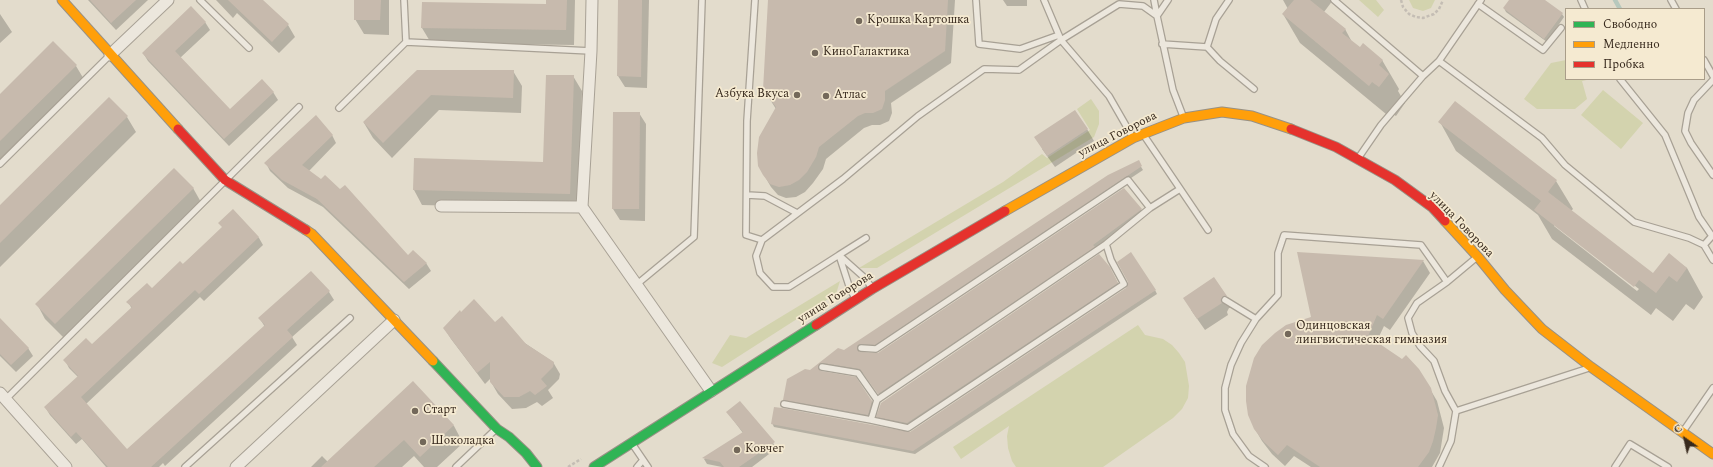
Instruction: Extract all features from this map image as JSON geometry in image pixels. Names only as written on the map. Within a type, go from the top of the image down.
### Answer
[{"type":"main road","points":[[62,0],[110,55],[225,180],[312,234],[497,429],[515,442],[537,467]]},
{"type":"main road","name":"улица Говорова","points":[[594,467],[872,289],[1054,182],[1133,138],[1184,118],[1222,112],[1252,116],[1284,126],[1336,147],[1395,180],[1432,208],[1478,257],[1505,290],[1537,323],[1591,367],[1713,454]]},
{"type":"street","points":[[110,55],[168,0]]},
{"type":"street","points":[[592,0],[591,51],[582,207],[711,391]]},
{"type":"street","points":[[440,206],[582,207]]},
{"type":"street","points":[[236,467],[394,320]]},
{"type":"street","points":[[3,396],[66,467]]},
{"type":"lane","points":[[200,0],[249,48]]},
{"type":"lane","points":[[404,0],[406,42]]},
{"type":"lane","points":[[636,285],[694,237],[702,0]]},
{"type":"lane","points":[[755,0],[747,121],[746,235],[762,240]]},
{"type":"lane","points":[[976,0],[979,44],[1020,49],[1060,38]]},
{"type":"lane","points":[[1044,0],[1060,38],[1109,96],[1133,138]]},
{"type":"lane","points":[[1154,0],[1162,44],[1173,90],[1184,118]]},
{"type":"lane","points":[[1157,16],[1168,0]]},
{"type":"lane","points":[[1207,47],[1216,19],[1229,0]]},
{"type":"lane","points":[[1334,0],[1423,76]]},
{"type":"lane","points":[[1358,158],[1381,125],[1423,76],[1439,61],[1480,2],[1543,50],[1560,28]]},
{"type":"lane","points":[[866,238],[789,287],[773,287],[760,273],[756,256],[762,240],[843,179],[918,116],[984,69],[1019,70],[1060,38],[1119,4],[1143,6],[1157,16]]},
{"type":"lane","points":[[339,108],[406,42],[591,51]]},
{"type":"lane","points":[[1162,44],[1207,47],[1220,61],[1254,89]]},
{"type":"lane","points":[[0,164],[110,55]]},
{"type":"lane","points":[[1439,61],[1542,138],[1565,165],[1634,222],[1689,238],[1704,245],[1713,260]]},
{"type":"lane","points":[[1705,62],[1713,76]]},
{"type":"lane","points":[[1621,80],[1665,135],[1699,217],[1713,236],[1704,245]]},
{"type":"lane","points":[[1713,80],[1694,100],[1688,113],[1686,131],[1691,143],[1713,175]]},
{"type":"lane","points":[[3,396],[299,107]]},
{"type":"lane","points":[[1143,134],[1208,230]]},
{"type":"lane","points":[[861,348],[876,349],[1128,180],[1150,208]]},
{"type":"lane","points":[[870,420],[877,400],[1106,244],[1150,208],[1180,189]]},
{"type":"lane","points":[[746,195],[765,196],[798,213]]},
{"type":"lane","points":[[1265,467],[1249,456],[1233,434],[1225,410],[1225,388],[1231,365],[1241,343],[1256,319],[1278,295],[1278,253],[1284,235],[1421,245],[1447,282]]},
{"type":"lane","points":[[784,404],[908,428],[1124,284],[1111,260],[1106,244]]},
{"type":"lane","points":[[839,255],[866,279],[872,289]]},
{"type":"lane","points":[[839,255],[850,289],[856,299]]},
{"type":"lane","points":[[1439,467],[1451,441],[1456,411],[1445,391],[1434,361],[1420,346],[1412,333],[1408,318],[1417,303],[1447,282],[1478,257]]},
{"type":"lane","points":[[1226,300],[1256,319]]},
{"type":"lane","points":[[184,467],[350,318]]},
{"type":"lane","points":[[822,367],[858,373],[877,400]]},
{"type":"lane","points":[[1456,411],[1591,367]]},
{"type":"lane","points":[[1683,432],[1713,388]]},
{"type":"lane","points":[[456,467],[497,429]]},
{"type":"lane","points":[[631,443],[648,467]]},
{"type":"lane","points":[[1615,467],[1630,444],[1668,467]]},
{"type":"lane","points":[[636,467],[643,460]]},
{"type":"path","points":[[1401,0],[1403,7],[1409,14],[1423,18],[1434,14],[1439,9],[1443,0]]},
{"type":"green space","points":[[1359,0],[1376,0],[1384,10],[1378,17]]},
{"type":"green space","points":[[1409,0],[1435,0],[1431,8],[1423,11],[1413,8]]},
{"type":"green space","points":[[1565,60],[1565,80],[1586,80],[1582,81],[1587,99],[1575,109],[1537,109],[1524,99],[1551,63]]},
{"type":"green space","points":[[1603,90],[1643,123],[1621,149],[1581,115]]},
{"type":"green space","points":[[1091,99],[1099,111],[1099,124],[1094,137],[877,268],[859,268],[1003,182],[1042,154],[1047,158],[1090,130],[1077,109]]},
{"type":"green space","points":[[840,281],[836,294],[722,367],[712,363],[730,335],[746,338]]},
{"type":"green space","points":[[1138,325],[1145,335],[1163,339],[1172,345],[1185,362],[1189,386],[1188,398],[1182,409],[1173,418],[1103,467],[1016,467],[1012,461],[1008,448],[1007,436],[1009,426],[961,459],[953,447]]},
{"type":"building","points":[[90,0],[136,0],[111,23]]},
{"type":"building","points":[[228,0],[263,0],[289,24],[272,42]]},
{"type":"building","points":[[354,0],[381,0],[380,20],[354,20]]},
{"type":"building","points":[[546,0],[567,0],[566,30],[421,28],[422,2],[546,4]]},
{"type":"building","points":[[618,0],[642,0],[641,77],[617,76]]},
{"type":"building","name":"Атлас","points":[[768,0],[948,0],[945,51],[885,91],[885,100],[882,109],[873,113],[865,113],[858,116],[819,147],[816,157],[807,172],[799,180],[790,185],[779,187],[770,184],[763,175],[758,166],[757,153],[759,137],[776,107],[763,90]]},
{"type":"building","points":[[1294,0],[1310,0],[1346,29],[1342,33],[1360,47],[1363,43],[1383,60],[1379,65],[1389,74],[1379,87],[1372,82],[1369,86],[1282,14]]},
{"type":"building","points":[[1509,0],[1545,0],[1563,13],[1544,39],[1503,8]]},
{"type":"building","points":[[191,6],[206,22],[175,51],[230,109],[262,79],[274,92],[224,139],[142,53]]},
{"type":"building","points":[[53,41],[77,65],[0,141],[0,94]]},
{"type":"building","points":[[417,70],[514,70],[513,98],[431,95],[383,143],[363,122]]},
{"type":"building","points":[[546,75],[574,75],[570,194],[413,190],[414,158],[543,162]]},
{"type":"building","points":[[109,97],[128,116],[0,243],[0,205]]},
{"type":"building","points":[[1455,101],[1557,180],[1548,192],[1653,273],[1669,253],[1687,268],[1677,282],[1669,276],[1656,293],[1639,280],[1634,287],[1534,210],[1541,201],[1438,122]]},
{"type":"building","points":[[1075,110],[1088,129],[1047,156],[1034,137]]},
{"type":"building","points":[[613,112],[640,112],[639,209],[612,209]]},
{"type":"building","points":[[316,115],[333,135],[302,165],[321,179],[325,175],[340,189],[345,185],[408,255],[413,250],[427,263],[404,282],[317,199],[282,180],[264,163]]},
{"type":"building","points":[[1139,160],[1142,166],[875,345],[858,345],[857,348],[859,352],[878,353],[1124,188],[1142,209],[1093,245],[1095,247],[878,394],[860,369],[823,363],[819,364],[818,368],[821,371],[856,377],[872,401],[868,415],[783,400],[787,379],[805,369],[810,370],[838,348],[844,350],[1108,175]]},
{"type":"building","points":[[174,168],[194,188],[55,324],[35,304]]},
{"type":"building","points":[[233,209],[259,237],[199,294],[195,290],[81,397],[127,449],[265,325],[258,318],[311,271],[330,291],[287,330],[293,337],[151,467],[108,467],[76,432],[71,437],[44,407],[78,376],[63,360],[86,338],[92,344],[132,307],[126,302],[147,283],[152,288],[180,261],[183,264],[222,227],[218,223]]},
{"type":"building","points":[[1131,252],[1156,290],[913,451],[771,424],[774,407],[910,432],[1126,288],[1128,282],[1117,262]]},
{"type":"building","points":[[1297,252],[1424,260],[1383,319],[1377,315],[1368,336],[1402,359],[1406,355],[1419,369],[1431,388],[1438,415],[1436,428],[1429,452],[1418,467],[1320,467],[1287,445],[1278,455],[1264,442],[1254,429],[1248,415],[1246,386],[1254,358],[1262,345],[1286,325],[1311,317]]},
{"type":"building","points":[[1099,254],[1110,267],[1118,283],[907,423],[876,417],[881,403]]},
{"type":"building","points":[[1214,277],[1227,296],[1223,296],[1221,300],[1222,303],[1197,319],[1183,298]]},
{"type":"building","points":[[474,299],[495,322],[502,316],[526,344],[554,362],[553,367],[541,379],[547,386],[535,395],[530,391],[519,397],[504,397],[490,382],[490,362],[477,373],[443,328],[460,310],[461,312]]},
{"type":"building","points":[[0,318],[29,348],[11,365],[0,354]]},
{"type":"building","points":[[413,381],[454,425],[420,457],[404,440],[374,467],[321,467]]},
{"type":"building","points":[[740,401],[775,442],[739,467],[724,467],[720,462],[702,458],[743,432],[726,412]]},
{"type":"waterway","points":[[1615,0],[1619,8]]},
{"type":"traffic: fast","points":[[594,467],[816,325]]},
{"type":"traffic: fast","points":[[433,361],[497,429],[509,437],[526,453],[537,467]]},
{"type":"traffic: slow","points":[[62,0],[178,129]]},
{"type":"traffic: slow","points":[[1005,211],[1133,138],[1184,118],[1222,112],[1252,116],[1291,129]]},
{"type":"traffic: slow","points":[[1445,221],[1478,257],[1505,290],[1542,329],[1591,367],[1713,454]]},
{"type":"traffic: slow","points":[[306,230],[312,234],[433,361]]},
{"type":"traffic: jam","points":[[178,129],[225,180],[306,230]]},
{"type":"traffic: jam","points":[[1291,129],[1336,147],[1395,180],[1432,207],[1445,221]]},
{"type":"traffic: jam","points":[[816,325],[872,289],[1005,211]]},
{"type":"place","name":"Крошка Картошка","points":[[859,21]]},
{"type":"place","name":"КиноГалактика","points":[[815,53]]},
{"type":"place","name":"Азбука Вкуса","points":[[797,95]]},
{"type":"place","name":"Атлас","points":[[826,96]]},
{"type":"place","name":"Одинцовская лингвистическая гимназия","points":[[1288,334]]},
{"type":"place","name":"Старт","points":[[415,411]]},
{"type":"place","name":"Шоколадка","points":[[423,442]]},
{"type":"place","name":"Ковчег","points":[[737,450]]}]
